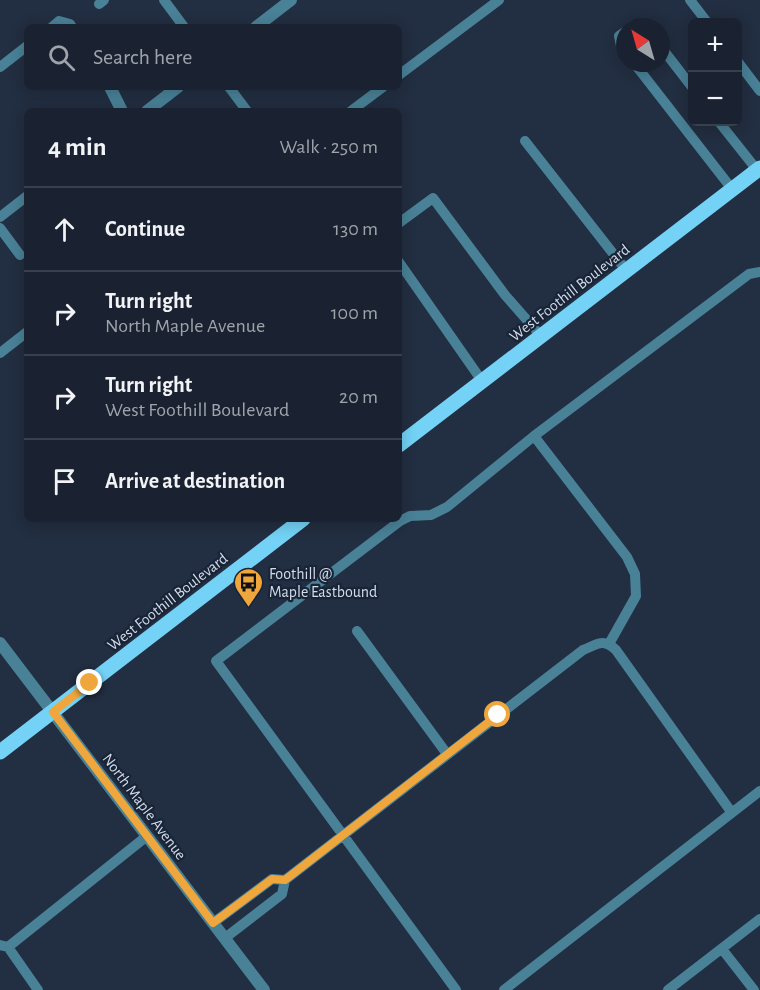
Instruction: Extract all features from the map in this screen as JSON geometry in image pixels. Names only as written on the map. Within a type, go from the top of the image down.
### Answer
[{"type":"main road","name":"West Foothill Boulevard","points":[[402,443],[759,169]]},
{"type":"main road","name":"West Foothill Boulevard","points":[[0,752],[299,522]]},
{"type":"street","points":[[260,24],[291,0]]},
{"type":"street","points":[[112,90],[120,108]]},
{"type":"street","points":[[151,108],[174,90]]},
{"type":"street","name":"North Maple Avenue","points":[[0,643],[264,990]]},
{"type":"lane","points":[[164,0],[182,24]]},
{"type":"lane","points":[[402,73],[499,0]]},
{"type":"lane","points":[[690,0],[704,18]]},
{"type":"lane","points":[[56,24],[59,21],[70,24]]},
{"type":"lane","points":[[0,67],[24,48]]},
{"type":"lane","points":[[670,58],[688,81]]},
{"type":"lane","points":[[742,67],[760,91]]},
{"type":"lane","points":[[641,72],[732,189]]},
{"type":"lane","points":[[231,90],[245,108]]},
{"type":"lane","points":[[355,108],[379,90]]},
{"type":"lane","points":[[722,126],[759,169]]},
{"type":"lane","points":[[525,141],[626,270]]},
{"type":"lane","points":[[0,217],[24,198]]},
{"type":"lane","points":[[402,221],[434,198],[505,295],[541,336]]},
{"type":"lane","points":[[0,228],[20,255]]},
{"type":"lane","points":[[402,266],[482,381]]},
{"type":"lane","points":[[402,520],[410,516],[431,516],[447,507],[534,436],[749,274],[760,272]]},
{"type":"lane","points":[[0,353],[24,334]]},
{"type":"lane","points":[[534,436],[627,557],[635,574],[636,596],[609,644]]},
{"type":"lane","points":[[399,522],[216,662],[456,990]]},
{"type":"lane","points":[[357,631],[447,754]]},
{"type":"lane","points":[[225,938],[282,894],[285,880],[343,834],[583,650],[603,642],[616,650],[732,813]]},
{"type":"lane","points":[[504,990],[760,791]]},
{"type":"lane","points":[[38,990],[4,946],[147,836]]},
{"type":"lane","points":[[213,923],[272,879],[285,880]]},
{"type":"lane","points":[[249,897],[259,912]]},
{"type":"lane","points":[[668,990],[760,920]]},
{"type":"lane","points":[[722,949],[754,990]]},
{"type":"place","name":"Foothill @ Maple Eastbound","points":[[248,608]]},
{"type":"route","points":[[90,683],[53,712],[213,923],[272,879],[285,880],[498,715]]}]
